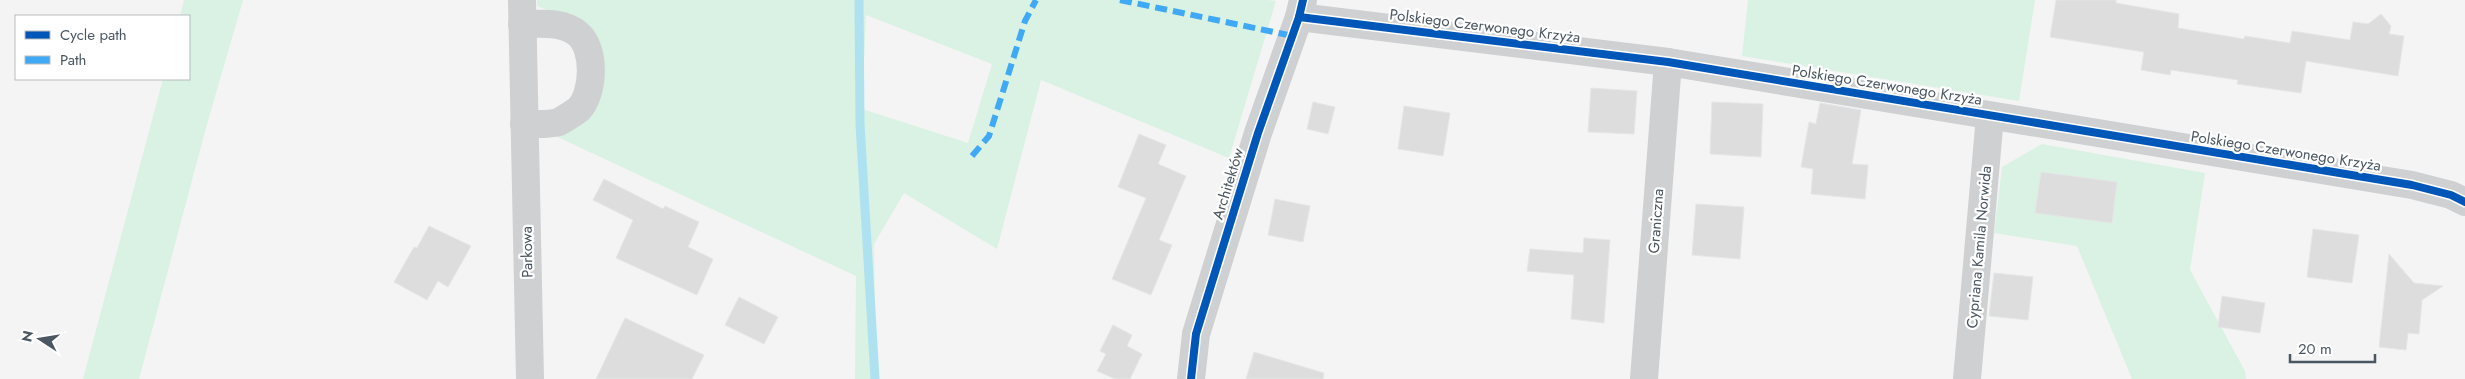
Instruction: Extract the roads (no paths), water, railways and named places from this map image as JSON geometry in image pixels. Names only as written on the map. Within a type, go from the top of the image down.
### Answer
[{"type":"street","name":"Polskiego Czerwonego Krzyża","points":[[1301,8],[1668,62],[2412,185],[2451,195],[2465,202]]},
{"type":"street","name":"Architektów","points":[[1191,379],[1196,334],[1258,133],[1301,8]]},
{"type":"street","name":"Parkowa","points":[[524,124],[558,122],[579,109],[588,90],[593,68],[579,35],[565,27],[550,24],[522,12],[524,124],[530,379]]},
{"type":"street","name":"Graniczna","points":[[1644,379],[1668,62]]},
{"type":"street","name":"Cypriana Kamila Norwida","points":[[1967,379],[1990,116]]},
{"type":"waterway","points":[[859,0],[860,124],[875,379]]}]
